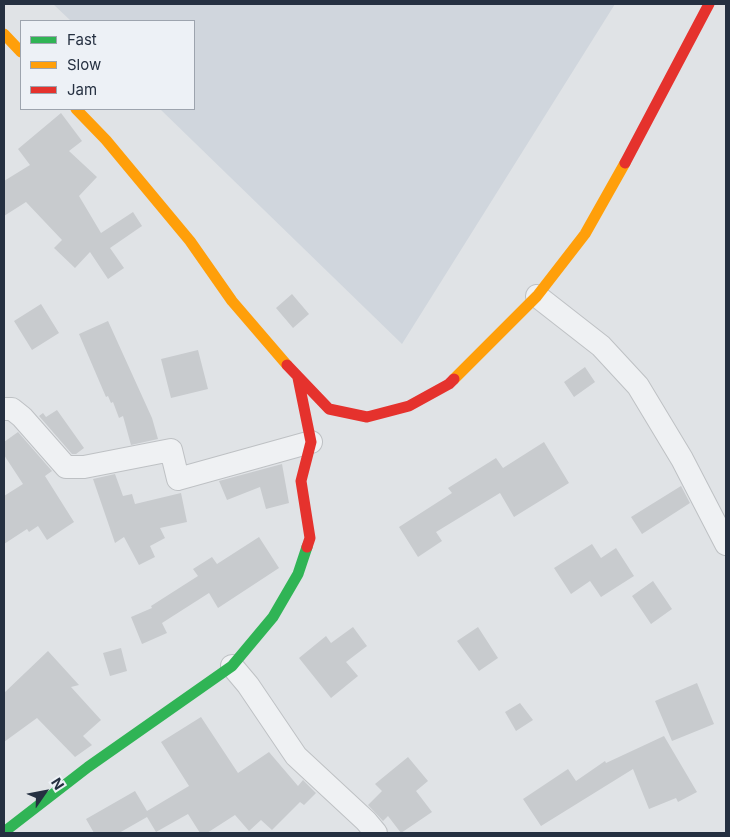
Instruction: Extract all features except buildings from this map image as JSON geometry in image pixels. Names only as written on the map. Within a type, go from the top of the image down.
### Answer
[{"type":"street","points":[[77,110],[106,140],[190,241],[232,301],[298,378],[329,409],[367,417],[409,406],[449,384],[537,296],[585,234],[643,130],[708,4]]},
{"type":"street","points":[[4,34],[20,51]]},
{"type":"street","points":[[537,296],[601,346],[638,386],[682,459],[726,544]]},
{"type":"street","points":[[4,832],[94,762],[232,666],[273,617],[298,574],[310,538],[301,481],[311,442],[298,378]]},
{"type":"street","points":[[4,409],[12,409],[22,417],[66,467],[84,467],[171,450],[178,479],[311,442]]},
{"type":"street","points":[[232,666],[296,756],[366,821],[376,833]]},
{"type":"shaded area","points":[[53,4],[615,4],[402,344],[161,110],[195,110],[195,20],[70,20]]},
{"type":"traffic: fast","points":[[4,832],[88,767],[232,666],[273,617],[298,574],[307,547]]},
{"type":"traffic: slow","points":[[4,34],[20,51]]},
{"type":"traffic: slow","points":[[77,110],[106,140],[190,241],[232,301],[287,365]]},
{"type":"traffic: slow","points":[[454,379],[537,296],[585,234],[625,163]]},
{"type":"traffic: jam","points":[[625,163],[709,4]]},
{"type":"traffic: jam","points":[[287,365],[329,409],[367,417],[409,406],[449,384],[454,379]]},
{"type":"traffic: jam","points":[[298,378],[311,442],[301,481],[310,538],[307,547]]}]
